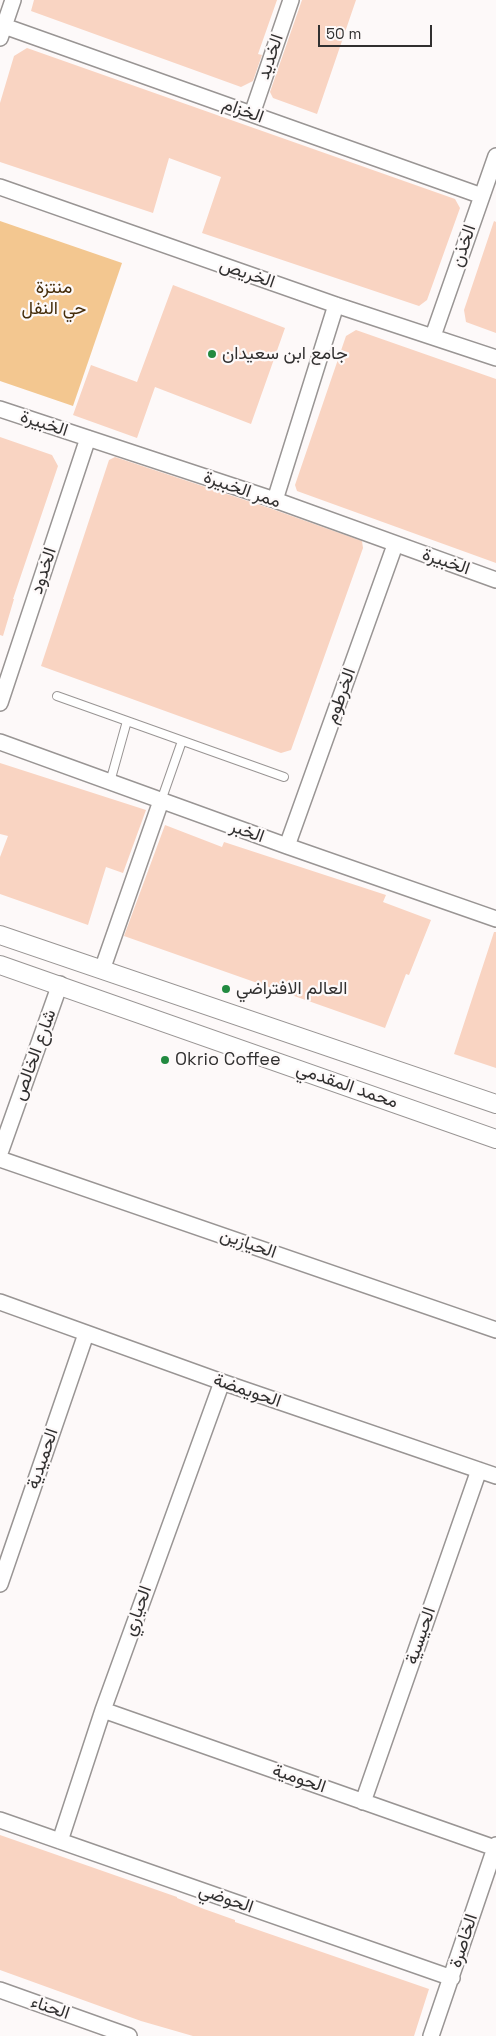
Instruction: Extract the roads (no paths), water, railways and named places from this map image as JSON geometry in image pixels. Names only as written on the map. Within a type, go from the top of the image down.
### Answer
[{"type":"street","points":[[2,32],[13,0]]},
{"type":"street","name":"الخديد","points":[[252,114],[290,0]]},
{"type":"street","name":"الخزام","points":[[2,32],[252,114],[482,196]]},
{"type":"street","name":"الخذن","points":[[433,336],[496,156]]},
{"type":"street","name":"الخريص","points":[[0,187],[336,305],[496,358]]},
{"type":"street","points":[[275,500],[336,305]]},
{"type":"street","name":"الخبيرة","points":[[0,409],[88,438]]},
{"type":"street","name":"ممر الخبيرة","points":[[88,438],[275,500],[395,544]]},
{"type":"street","name":"الخدود","points":[[0,703],[88,438]]},
{"type":"street","name":"الخبيرة","points":[[395,544],[496,580]]},
{"type":"street","name":"الخرطوم","points":[[287,846],[395,544]]},
{"type":"street","name":"الخبر","points":[[0,742],[496,919]]},
{"type":"street","points":[[102,970],[161,801]]},
{"type":"street","name":"محمد المقدمي","points":[[0,935],[496,1104]]},
{"type":"street","points":[[24,973],[33,946]]},
{"type":"street","name":"محمد المقدمي","points":[[0,965],[60,984],[496,1139]]},
{"type":"street","name":"شارع الخالص","points":[[0,1153],[60,984]]},
{"type":"street","name":"الحيازين","points":[[0,1159],[496,1330]]},
{"type":"street","name":"الحويمضة","points":[[0,1302],[222,1382],[496,1476]]},
{"type":"street","name":"الحميدية","points":[[0,1584],[86,1334]]},
{"type":"street","name":"الحياري","points":[[60,1841],[103,1710],[222,1382]]},
{"type":"street","name":"الحيسية","points":[[363,1802],[478,1470]]},
{"type":"street","name":"الحومية","points":[[103,1710],[495,1847]]},
{"type":"street","name":"الحوضي","points":[[0,1820],[452,1978]]},
{"type":"street","name":"الخاصرة","points":[[431,2036],[495,1847]]},
{"type":"street","name":"الحناء","points":[[0,1990],[129,2036]]},
{"type":"lane","points":[[57,696],[284,777]]},
{"type":"lane","points":[[110,782],[127,721]]},
{"type":"lane","points":[[161,801],[182,741]]},
{"type":"place","name":"جامع ابن سعيدان","points":[[212,354]]},
{"type":"place","name":"العالم الافتراضي","points":[[226,989]]},
{"type":"place","name":"Okrio Coffee","points":[[165,1060]]},
{"type":"park label","name":"منتزة حي النفل","points":[[54,298]]}]
